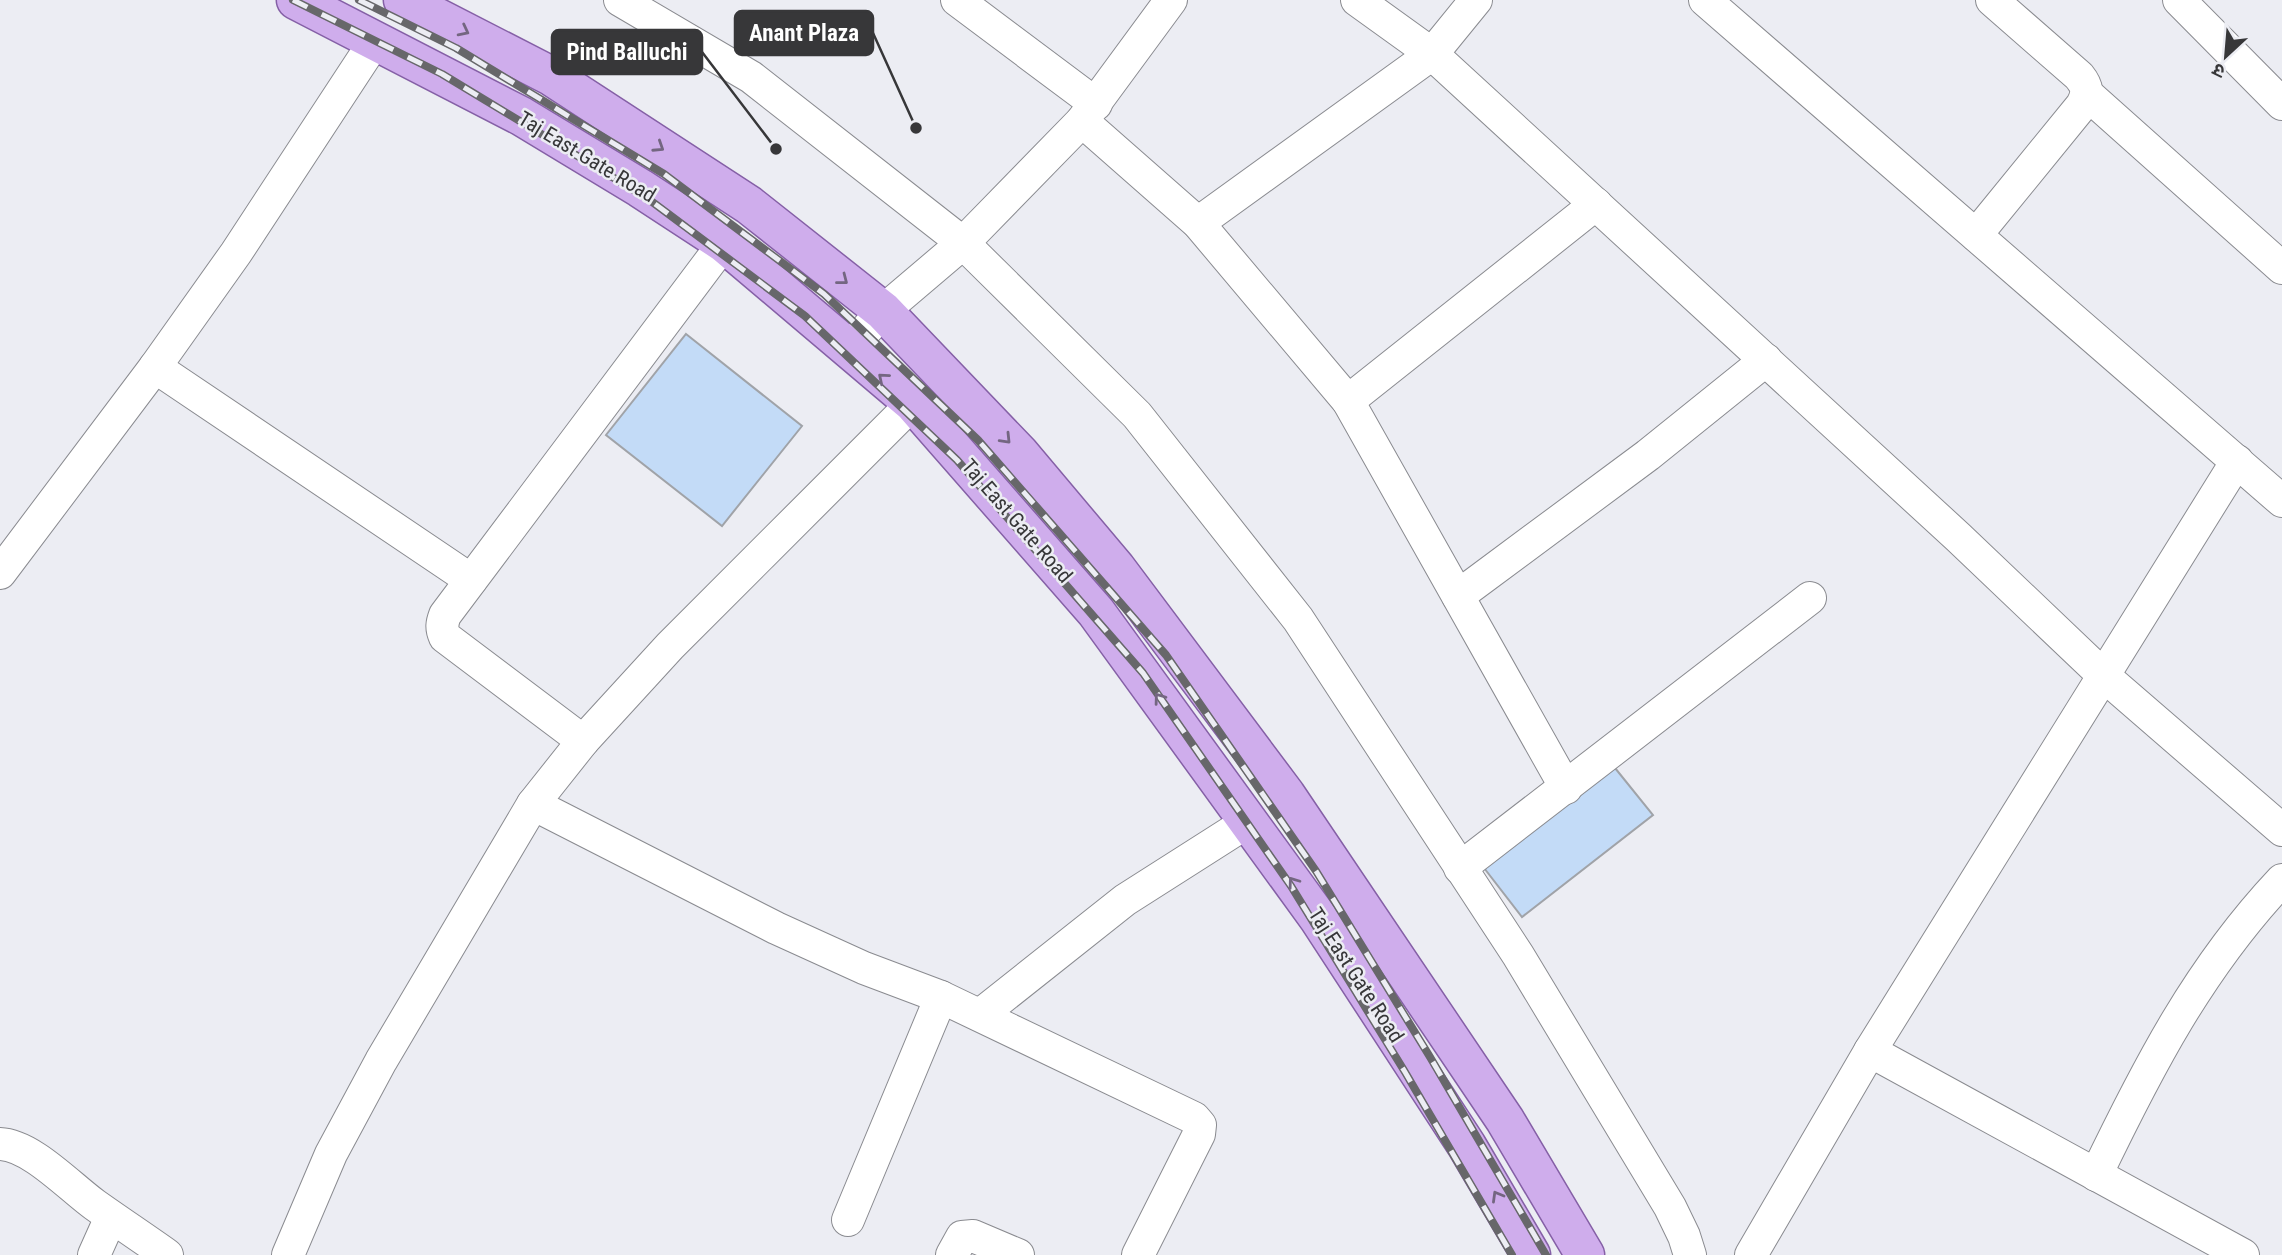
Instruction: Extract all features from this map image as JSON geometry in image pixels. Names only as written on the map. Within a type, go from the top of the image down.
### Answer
[{"type":"main road","name":"Taj East Gate Road","points":[[296,0],[521,116],[640,188],[724,243],[913,403],[1096,612],[1249,821],[1319,919],[1468,1146],[1531,1255]]},
{"type":"main road","points":[[403,0],[551,76],[749,205],[883,312],[1020,454],[1116,568],[1278,784],[1505,1120],[1586,1255]]},
{"type":"street","points":[[620,0],[751,77],[963,243],[1137,415],[1298,620],[1518,955],[1670,1207],[1690,1255]]},
{"type":"street","points":[[957,0],[1089,112],[1198,223],[1348,401],[1566,788]]},
{"type":"street","points":[[849,349],[883,312],[963,243],[1089,112],[1171,0]]},
{"type":"street","points":[[1357,0],[1432,54],[1958,537],[2104,676],[2282,831]]},
{"type":"street","points":[[1198,223],[1432,54],[1476,0]]},
{"type":"street","points":[[1705,0],[2282,501]]},
{"type":"street","points":[[1976,235],[2082,106],[2087,94],[2086,84],[2079,76],[1993,0]]},
{"type":"street","points":[[2179,0],[2282,104]]},
{"type":"street","points":[[0,573],[155,367],[236,253],[375,41]]},
{"type":"street","points":[[2087,94],[2282,268]]},
{"type":"street","points":[[1348,401],[1596,204]]},
{"type":"street","points":[[583,741],[445,637],[442,630],[445,615],[724,243]]},
{"type":"street","points":[[1458,596],[1648,455],[1766,360]]},
{"type":"street","points":[[155,367],[471,580]]},
{"type":"street","points":[[288,1255],[331,1154],[368,1085],[533,804],[583,741],[670,646],[913,403]]},
{"type":"street","points":[[1751,1255],[1870,1051],[2236,461]]},
{"type":"street","points":[[1460,868],[1810,598]]},
{"type":"street","points":[[533,804],[776,928],[864,968],[941,997],[1188,1114],[1200,1125],[1199,1134],[1138,1255]]},
{"type":"street","points":[[980,1015],[1125,900],[1249,821]]},
{"type":"street","points":[[2096,1175],[2142,1080],[2180,1013],[2218,957],[2282,880]]},
{"type":"street","points":[[848,1220],[941,997]]},
{"type":"street","points":[[1870,1051],[2243,1255]]},
{"type":"street","points":[[0,1143],[31,1155],[111,1217],[167,1255]]},
{"type":"street","points":[[94,1255],[111,1217]]},
{"type":"street","points":[[952,1255],[962,1237],[968,1236],[1018,1255]]},
{"type":"building","points":[[686,334],[802,426],[722,526],[606,435]]},
{"type":"building","points":[[1611,763],[1653,815],[1522,917],[1481,864]]},
{"type":"railway","points":[[293,0],[442,74],[647,198],[805,316],[957,460],[1143,673],[1291,886],[1405,1072],[1512,1255]]},
{"type":"railway","points":[[359,0],[456,48],[664,174],[824,294],[978,440],[1166,655],[1316,871],[1430,1057],[1546,1255]]},
{"type":"place","name":"Anant Plaza","points":[[916,128]]},
{"type":"place","name":"Pind Balluchi","points":[[776,149]]}]
